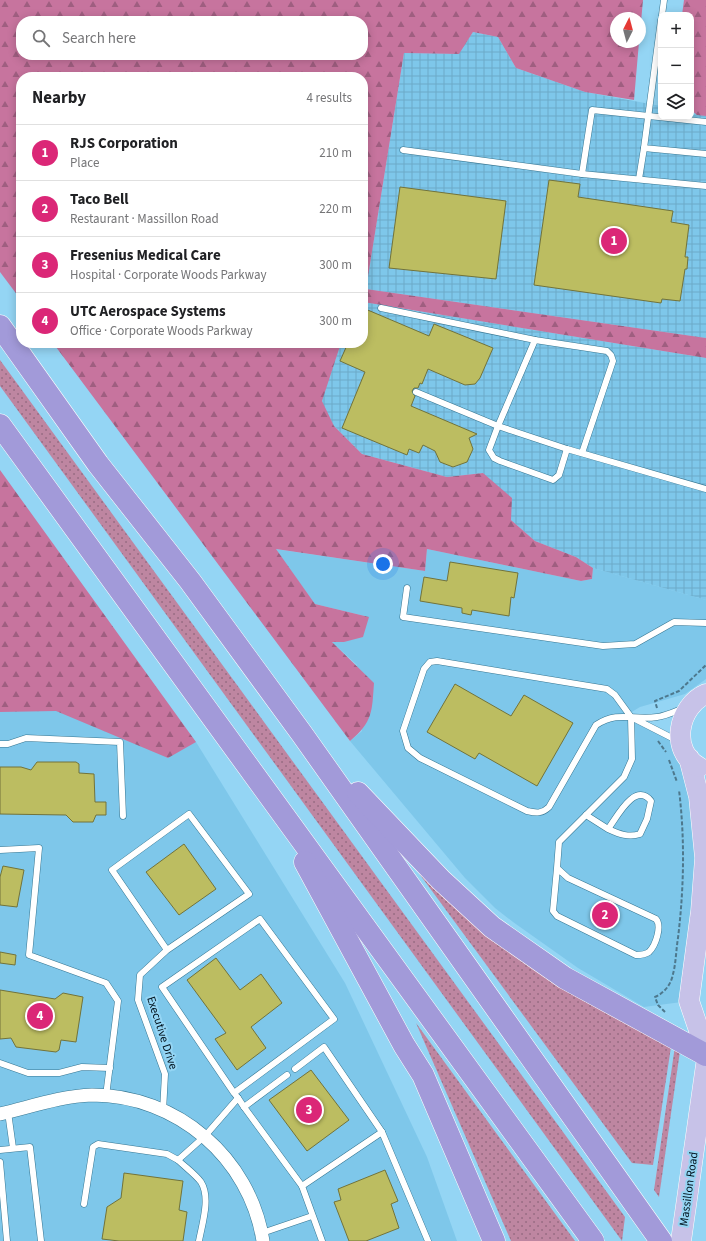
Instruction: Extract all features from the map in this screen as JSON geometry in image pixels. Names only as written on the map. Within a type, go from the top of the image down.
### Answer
[{"type":"highway","points":[[0,326],[98,464],[190,581],[302,734],[661,1241]]},
{"type":"highway","points":[[0,425],[593,1241]]},
{"type":"highway","points":[[302,734],[441,880],[492,927],[565,978],[706,1055]]},
{"type":"highway","points":[[283,813],[315,883],[404,1045],[423,1075],[494,1241]]},
{"type":"main road","points":[[706,694],[699,697],[689,706],[680,730],[699,796],[705,858],[701,911],[689,1000],[706,1051]]},
{"type":"main road","points":[[685,751],[696,766],[706,771]]},
{"type":"main road","name":"Massillon Road","points":[[681,1241],[706,1065]]},
{"type":"street","points":[[4,1113],[68,1098],[106,1096],[132,1100],[163,1111],[191,1125],[220,1150],[244,1183],[254,1204],[262,1237]]},
{"type":"lane","points":[[662,12],[664,0]]},
{"type":"lane","points":[[639,179],[658,44]]},
{"type":"lane","points":[[582,174],[592,110],[706,122]]},
{"type":"lane","points":[[644,148],[706,154]]},
{"type":"lane","points":[[403,150],[582,174],[706,186]]},
{"type":"lane","points":[[381,308],[535,340],[607,351],[611,354],[613,361],[582,453]]},
{"type":"lane","points":[[535,340],[489,450],[494,458],[550,480],[558,477],[567,449]]},
{"type":"lane","points":[[416,392],[498,426],[567,449],[706,489]]},
{"type":"lane","points":[[407,588],[403,616],[603,646],[635,644],[674,622],[706,623]]},
{"type":"lane","points":[[685,751],[656,730],[631,717],[615,695],[608,689],[437,661],[430,662],[424,669],[403,731],[408,748],[420,758],[527,811],[537,813],[544,812],[549,807],[596,725],[607,718],[631,717],[659,717],[689,706]]},
{"type":"lane","points":[[557,868],[568,878],[651,915],[659,923],[659,928],[650,951],[645,955],[636,955],[557,916],[553,911],[557,868],[560,842],[624,777],[632,759],[631,717]]},
{"type":"lane","points":[[0,744],[8,744],[26,738],[120,742],[122,816]]},
{"type":"lane","points":[[586,815],[608,830],[618,834],[633,836],[640,834],[647,819],[651,801],[647,796],[640,794],[633,796],[608,830]]},
{"type":"lane","name":"Executive Drive","points":[[163,1111],[165,1074],[151,1041],[138,1000],[140,975],[167,950],[249,894],[189,814],[112,870],[167,950]]},
{"type":"lane","points":[[0,850],[39,848],[29,954],[106,983],[118,1001],[106,1096]]},
{"type":"lane","points":[[234,1093],[334,1019],[260,919],[162,987],[234,1093],[302,1186],[322,1241]]},
{"type":"lane","points":[[296,1069],[324,1047],[382,1132],[428,1241]]},
{"type":"lane","points":[[0,1063],[28,1073],[59,1072],[82,1068],[110,1068]]},
{"type":"lane","points":[[244,1107],[287,1075]]},
{"type":"lane","points":[[178,1160],[205,1136],[238,1098]]},
{"type":"lane","points":[[4,1113],[13,1148]]},
{"type":"lane","points":[[302,1186],[382,1132]]},
{"type":"lane","points":[[84,1204],[93,1147],[98,1144],[167,1154],[178,1160],[200,1181],[204,1190],[205,1202],[199,1241]]},
{"type":"lane","points":[[0,1150],[30,1147],[41,1241]]},
{"type":"lane","points":[[0,1162],[7,1241]]},
{"type":"lane","points":[[262,1237],[312,1216]]},
{"type":"path","points":[[659,717],[655,701],[679,690],[706,665]]},
{"type":"path","points":[[656,730],[653,736],[666,752],[679,786],[683,818],[684,871],[673,975],[662,994],[655,997],[658,1004]]},
{"type":"shaded area","points":[[473,32],[498,37],[516,68],[585,92],[658,105],[658,120],[694,120],[694,114],[706,116],[706,338],[368,289],[368,277],[404,53],[458,54]]},
{"type":"shaded area","points":[[368,303],[706,358],[706,600],[593,568],[576,557],[535,541],[511,520],[483,473],[447,477],[362,454],[334,426],[321,401],[339,348],[368,348]]},
{"type":"shaded area","points":[[0,360],[625,1217],[622,1241],[0,386]]},
{"type":"shaded area","points":[[0,492],[196,742],[345,983],[427,1157],[457,1241],[0,1241]]},
{"type":"shaded area","points":[[275,549],[425,571],[427,549],[581,581],[592,579],[593,568],[706,600],[706,679],[685,694],[640,707],[625,716],[681,744],[699,796],[689,1001],[644,1007],[578,968],[513,922],[495,908],[465,878],[350,741],[362,731],[357,665],[332,642],[344,642],[369,617],[315,604]]},
{"type":"shaded area","points":[[420,870],[671,1047],[653,1165],[632,1163],[418,872]]},
{"type":"shaded area","points":[[416,1023],[575,1241],[511,1241]]},
{"type":"shaded area","points":[[675,1046],[680,1052],[659,1197],[654,1190]]},
{"type":"green space","points":[[0,0],[643,0],[642,12],[610,12],[610,48],[638,48],[634,100],[585,92],[516,68],[498,37],[473,32],[459,54],[404,53],[368,277],[368,72],[16,72],[16,293],[0,272]]},
{"type":"green space","points":[[684,0],[706,0],[706,116],[697,115],[694,112],[694,12],[682,12]]},
{"type":"green space","points":[[368,289],[706,338],[706,358],[368,303]]},
{"type":"green space","points":[[57,348],[339,348],[322,401],[334,426],[362,454],[447,477],[483,473],[512,498],[511,520],[535,541],[576,557],[593,568],[592,579],[581,581],[427,549],[425,571],[276,549],[315,604],[369,617],[363,637],[344,642],[332,642],[374,683],[372,709],[370,715],[363,728],[350,741]]},
{"type":"green space","points":[[0,470],[196,742],[168,758],[56,711],[0,712]]},
{"type":"building","points":[[549,180],[580,184],[578,197],[673,211],[671,222],[689,225],[685,257],[688,257],[687,269],[685,269],[680,301],[662,299],[661,303],[534,285]]},
{"type":"building","points":[[400,187],[506,201],[496,279],[389,268]]},
{"type":"building","points":[[368,310],[429,336],[434,324],[493,348],[480,378],[475,384],[465,385],[428,369],[422,384],[420,383],[418,388],[414,388],[412,391],[415,396],[411,406],[477,434],[469,438],[473,449],[467,462],[453,467],[440,462],[435,451],[423,445],[419,453],[409,449],[407,455],[342,428],[365,372],[340,361],[346,348],[368,348]]},
{"type":"building","points":[[450,562],[518,573],[514,598],[511,597],[509,616],[472,610],[471,615],[462,613],[462,608],[420,601],[424,577],[447,581]]},
{"type":"building","points":[[455,684],[511,716],[524,695],[573,723],[537,786],[479,753],[475,759],[427,732]]},
{"type":"building","points":[[37,762],[76,762],[79,764],[79,773],[94,774],[95,802],[106,802],[106,815],[96,815],[93,822],[73,822],[66,815],[0,814],[0,767],[21,767],[31,770]]},
{"type":"building","points":[[184,844],[216,889],[179,915],[146,872]]},
{"type":"building","points":[[3,866],[24,870],[17,907],[0,905],[0,877]]},
{"type":"building","points":[[0,952],[16,955],[15,965],[0,963]]},
{"type":"building","points":[[216,958],[240,990],[261,974],[282,1003],[251,1027],[266,1048],[237,1070],[215,1039],[226,1033],[187,980]]},
{"type":"building","points":[[0,990],[55,999],[63,993],[83,997],[76,1042],[61,1040],[59,1050],[56,1052],[16,1047],[11,1038],[0,1039]]},
{"type":"building","points":[[311,1070],[349,1120],[307,1151],[269,1100]]},
{"type":"building","points":[[385,1170],[398,1201],[391,1204],[399,1228],[366,1241],[349,1241],[334,1202],[341,1200],[338,1189]]},
{"type":"building","points":[[124,1173],[183,1181],[179,1210],[187,1212],[183,1241],[119,1241],[102,1239],[107,1207],[121,1198]]},
{"type":"place","name":"RJS Corporation","points":[[614,241]]},
{"type":"place","name":"Taco Bell","points":[[605,915]]},
{"type":"place","name":"UTC Aerospace Systems","points":[[40,1016]]},
{"type":"place","name":"Fresenius Medical Care","points":[[309,1110]]}]
